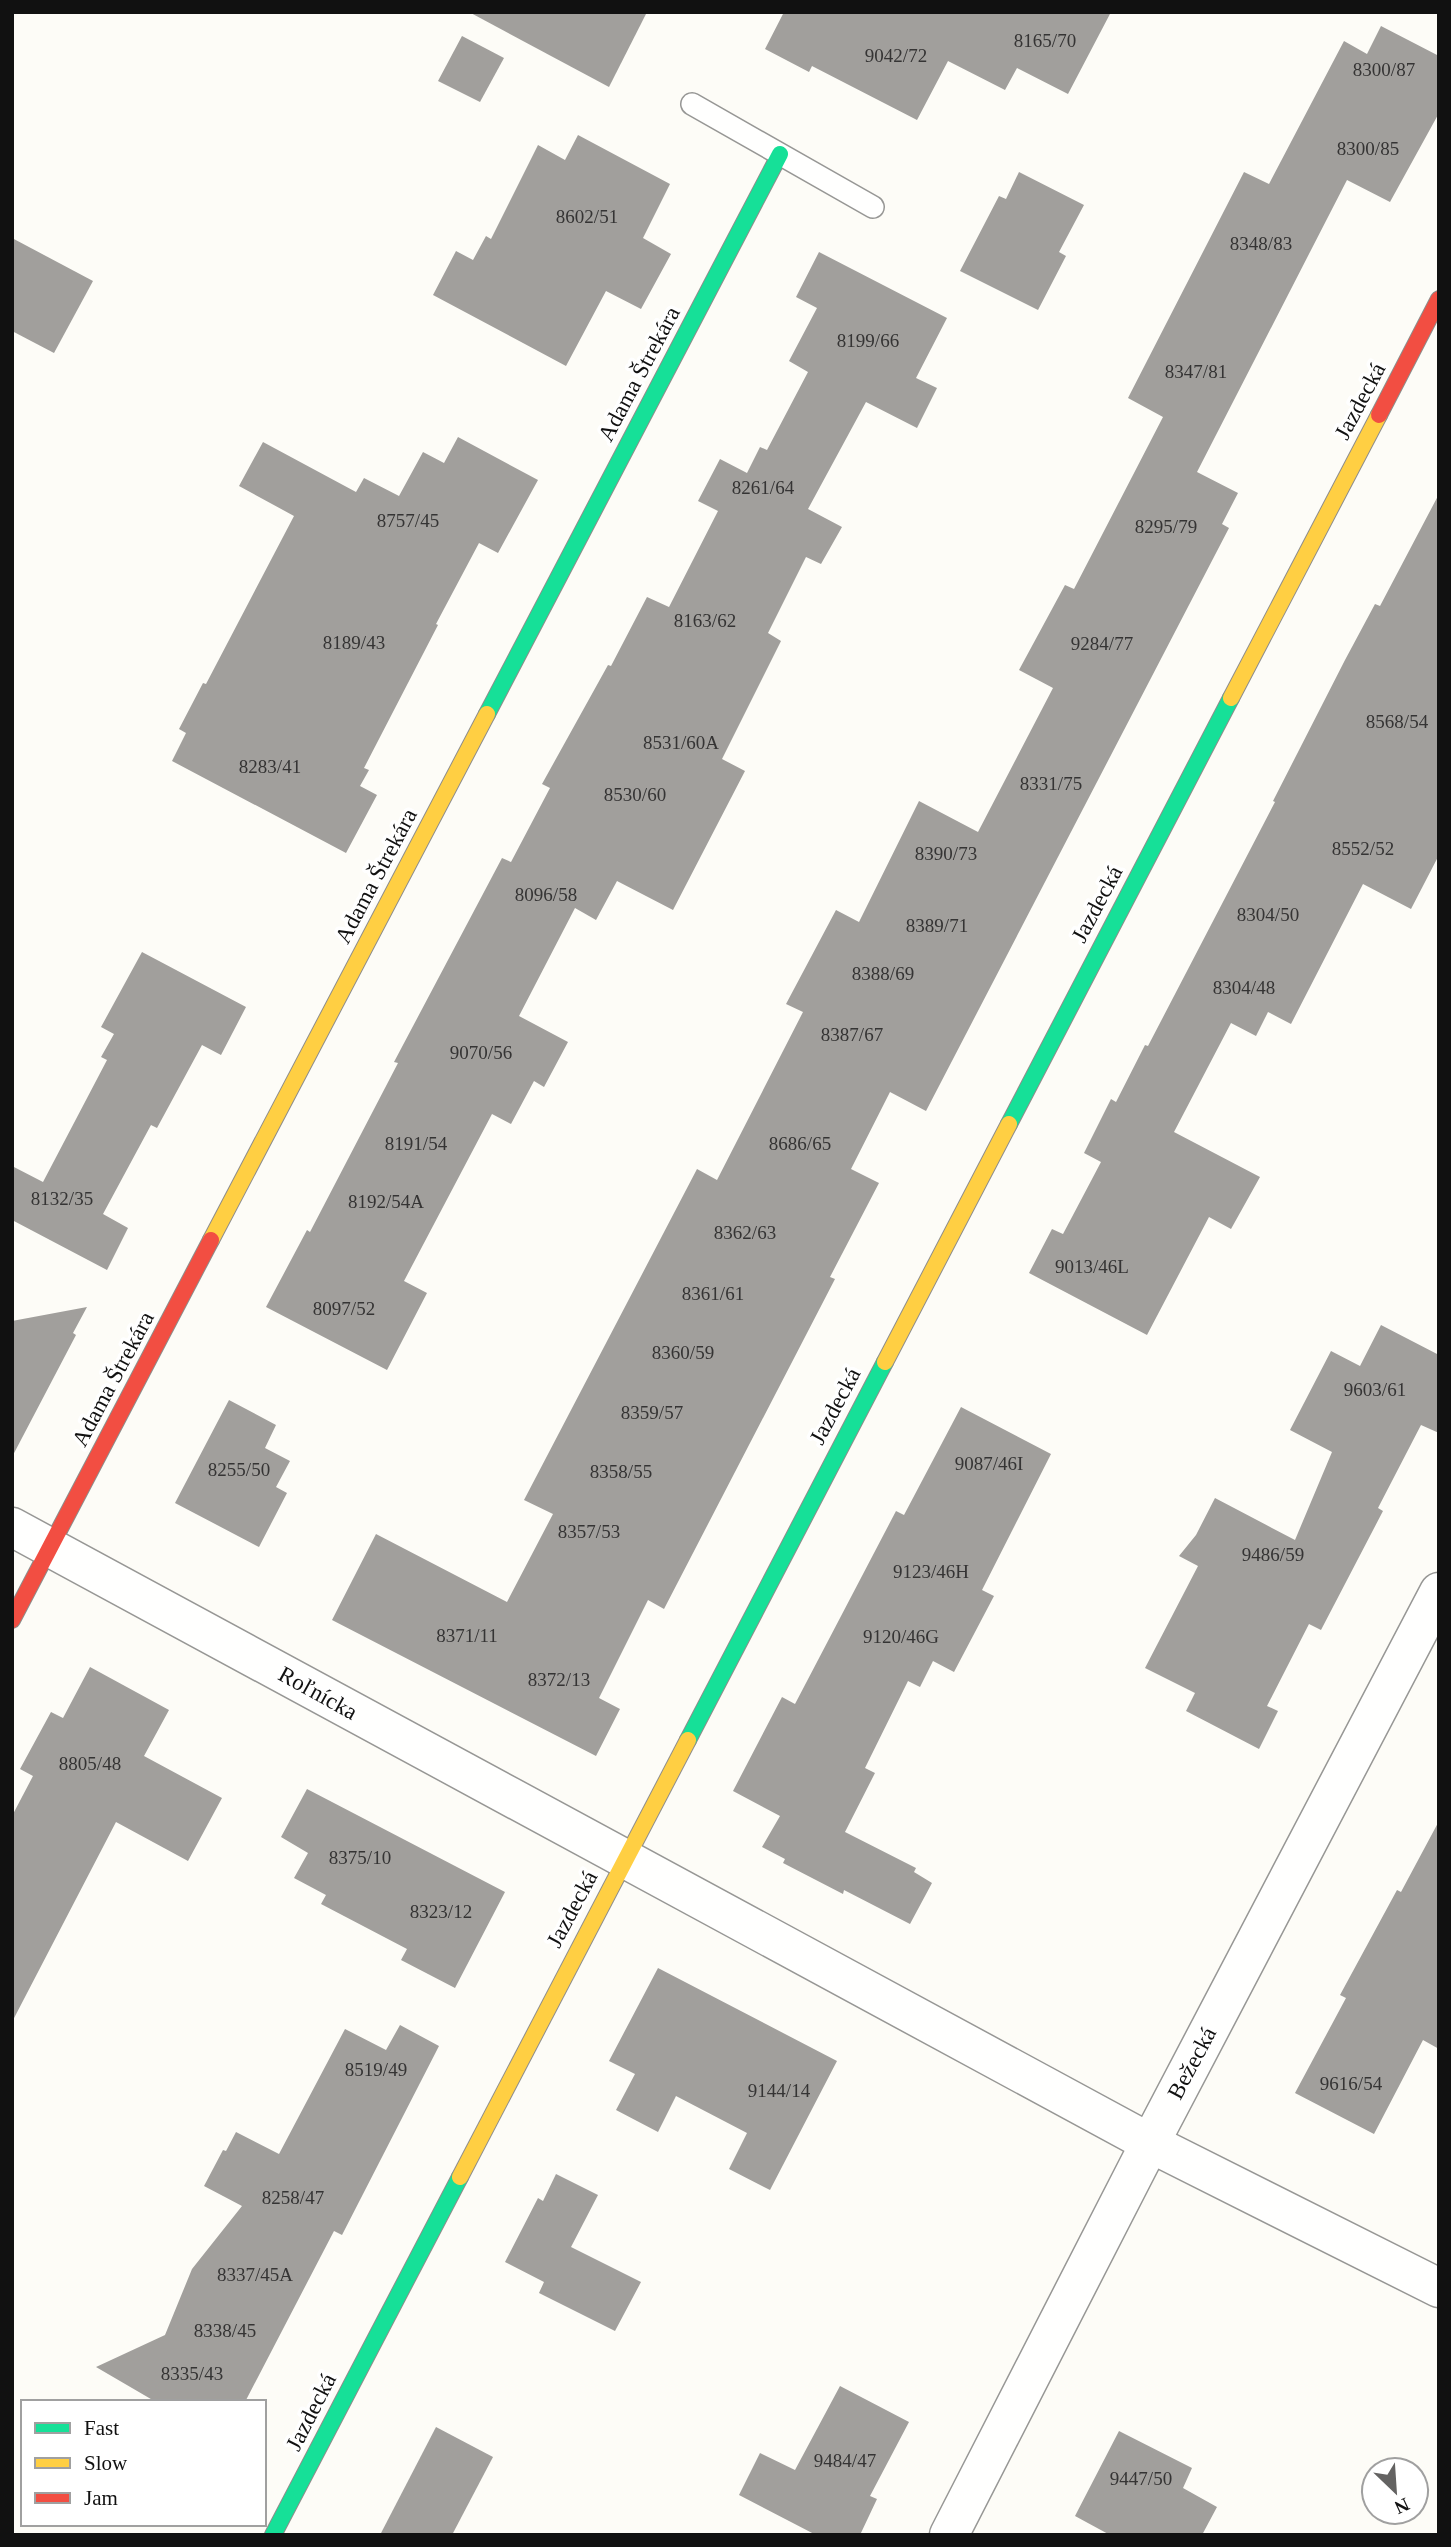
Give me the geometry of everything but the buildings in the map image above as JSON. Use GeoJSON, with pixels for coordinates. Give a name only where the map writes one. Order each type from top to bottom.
{"type":"FeatureCollection","features":[{"type":"Feature","properties":{"kind":"street","name":"Adama Štrekára"},"geometry":{"type":"LineString","coordinates":[[12,1620],[780,154]]}},
{"type":"Feature","properties":{"kind":"street","name":"Jazdecká"},"geometry":{"type":"LineString","coordinates":[[273,2535],[1439,299]]}},
{"type":"Feature","properties":{"kind":"street","name":"Roľnícka"},"geometry":{"type":"LineString","coordinates":[[12,1527],[1150,2143],[1439,2288]]}},
{"type":"Feature","properties":{"kind":"street","name":"Bežecká"},"geometry":{"type":"LineString","coordinates":[[949,2535],[1150,2143],[1439,1592]]}},
{"type":"Feature","properties":{"kind":"lane"},"geometry":{"type":"LineString","coordinates":[[692,104],[873,207]]}},
{"type":"Feature","properties":{"kind":"traffic: fast"},"geometry":{"type":"LineString","coordinates":[[487,714],[780,154]]}},
{"type":"Feature","properties":{"kind":"traffic: fast"},"geometry":{"type":"LineString","coordinates":[[1009,1124],[1231,698]]}},
{"type":"Feature","properties":{"kind":"traffic: fast"},"geometry":{"type":"LineString","coordinates":[[688,1740],[885,1362]]}},
{"type":"Feature","properties":{"kind":"traffic: fast"},"geometry":{"type":"LineString","coordinates":[[273,2535],[460,2177]]}},
{"type":"Feature","properties":{"kind":"traffic: slow"},"geometry":{"type":"LineString","coordinates":[[1231,698],[1379,415]]}},
{"type":"Feature","properties":{"kind":"traffic: slow"},"geometry":{"type":"LineString","coordinates":[[211,1240],[487,714]]}},
{"type":"Feature","properties":{"kind":"traffic: slow"},"geometry":{"type":"LineString","coordinates":[[885,1362],[1009,1124]]}},
{"type":"Feature","properties":{"kind":"traffic: slow"},"geometry":{"type":"LineString","coordinates":[[460,2177],[688,1740]]}},
{"type":"Feature","properties":{"kind":"traffic: jam"},"geometry":{"type":"LineString","coordinates":[[1379,415],[1439,299]]}},
{"type":"Feature","properties":{"kind":"traffic: jam"},"geometry":{"type":"LineString","coordinates":[[12,1620],[211,1240]]}}]}
